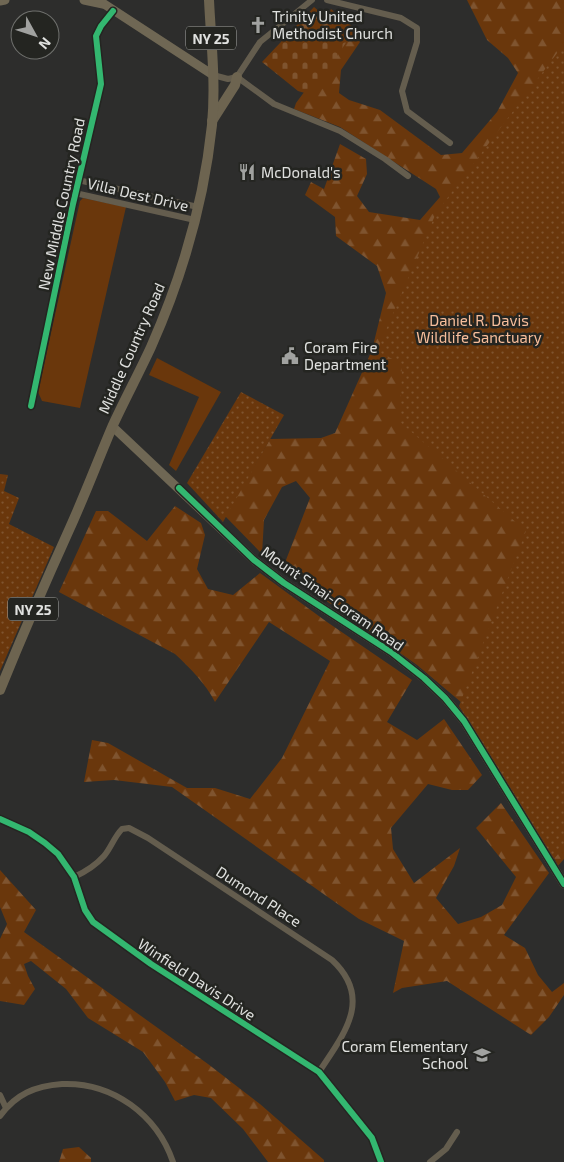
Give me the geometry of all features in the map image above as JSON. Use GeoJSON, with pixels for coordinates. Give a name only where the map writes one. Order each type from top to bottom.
{"type":"FeatureCollection","features":[{"type":"Feature","properties":{"kind":"main road"},"geometry":{"type":"LineString","coordinates":[[0,1],[5,0]]}},
{"type":"Feature","properties":{"kind":"main road"},"geometry":{"type":"LineString","coordinates":[[84,0],[100,2],[213,76]]}},
{"type":"Feature","properties":{"kind":"main road","name":"Middle Country Road"},"geometry":{"type":"LineString","coordinates":[[0,690],[34,606],[70,528],[112,427],[152,345],[180,271],[198,207],[212,122],[213,76],[209,0]]}},
{"type":"Feature","properties":{"kind":"main road"},"geometry":{"type":"LineString","coordinates":[[212,122],[235,86],[237,77]]}},
{"type":"Feature","properties":{"kind":"main road","name":"Mount Sinai-Coram Road"},"geometry":{"type":"LineString","coordinates":[[112,427],[254,560],[284,583],[391,652],[446,698],[464,721],[564,884]]}},
{"type":"Feature","properties":{"kind":"street"},"geometry":{"type":"LineString","coordinates":[[213,76],[228,79],[237,77],[260,42],[312,0]]}},
{"type":"Feature","properties":{"kind":"street"},"geometry":{"type":"LineString","coordinates":[[327,0],[401,18],[417,28],[416,42],[402,91],[407,112],[450,143]]}},
{"type":"Feature","properties":{"kind":"street","name":"New Middle Country Road"},"geometry":{"type":"LineString","coordinates":[[31,406],[75,193],[101,84],[96,36],[113,11]]}},
{"type":"Feature","properties":{"kind":"street"},"geometry":{"type":"LineString","coordinates":[[237,77],[274,104],[340,131],[386,159],[408,176]]}},
{"type":"Feature","properties":{"kind":"street","name":"Villa Dest Drive"},"geometry":{"type":"LineString","coordinates":[[78,180],[198,207]]}},
{"type":"Feature","properties":{"kind":"street","name":"Villa Dest Drive"},"geometry":{"type":"LineString","coordinates":[[75,193],[195,220]]}},
{"type":"Feature","properties":{"kind":"street","name":"Winfield Davis Drive"},"geometry":{"type":"LineString","coordinates":[[0,819],[29,832],[45,842],[58,854],[74,877],[85,910],[93,922],[151,964],[319,1072],[372,1138],[381,1162]]}},
{"type":"Feature","properties":{"kind":"street","name":"Dumond Place"},"geometry":{"type":"LineString","coordinates":[[74,877],[94,866],[104,856],[122,829],[129,828],[156,843],[332,960],[341,968],[347,978],[352,992],[352,1005],[350,1021],[345,1033],[319,1072]]}},
{"type":"Feature","properties":{"kind":"street"},"geometry":{"type":"LineString","coordinates":[[3,1107],[22,1093],[43,1086],[73,1084],[107,1091],[124,1099],[147,1118],[162,1137],[174,1162]]}},
{"type":"Feature","properties":{"kind":"street"},"geometry":{"type":"LineString","coordinates":[[0,1095],[3,1107],[0,1116]]}},
{"type":"Feature","properties":{"kind":"street"},"geometry":{"type":"LineString","coordinates":[[430,1162],[446,1149],[457,1132]]}},
{"type":"Feature","properties":{"kind":"green space"},"geometry":{"type":"Polygon","coordinates":[[[467,0],[564,0],[564,859],[558,866],[546,841],[468,708],[417,665],[318,595],[295,568],[285,568],[286,560],[310,498],[296,481],[282,487],[264,520],[262,554],[225,516],[270,439],[321,438],[335,433],[372,350],[386,293],[377,266],[336,236],[335,217],[305,195],[311,182],[324,189],[340,144],[366,159],[367,174],[357,196],[369,212],[420,220],[440,197],[436,189],[340,127],[294,109],[296,103],[334,52],[323,26],[331,9],[358,31],[360,42],[341,70],[339,93],[349,100],[380,110],[441,155],[462,153],[497,112],[518,73],[508,58],[487,40],[467,0]]]}},
{"type":"Feature","properties":{"kind":"green space"},"geometry":{"type":"Polygon","coordinates":[[[314,7],[351,35],[316,88],[308,94],[298,91],[262,62],[314,7]]]}},
{"type":"Feature","properties":{"kind":"green space","name":"Daniel R. Davis Wildlife Sanctuary"},"geometry":{"type":"Polygon","coordinates":[[[564,44],[564,847],[554,859],[459,706],[526,531],[400,422],[402,364],[377,351],[436,213],[564,44]]]}},
{"type":"Feature","properties":{"kind":"green space"},"geometry":{"type":"Polygon","coordinates":[[[83,198],[126,207],[80,408],[42,401],[38,392],[80,201],[83,198]]]}},
{"type":"Feature","properties":{"kind":"green space"},"geometry":{"type":"Polygon","coordinates":[[[157,358],[221,392],[176,471],[169,465],[199,397],[149,375],[157,358]]]}},
{"type":"Feature","properties":{"kind":"green space"},"geometry":{"type":"Polygon","coordinates":[[[241,392],[284,415],[223,522],[187,483],[241,392]]]}},
{"type":"Feature","properties":{"kind":"green space"},"geometry":{"type":"Polygon","coordinates":[[[0,474],[8,475],[4,491],[19,498],[9,524],[54,547],[0,671],[0,474]]]}},
{"type":"Feature","properties":{"kind":"green space"},"geometry":{"type":"Polygon","coordinates":[[[175,506],[201,523],[205,535],[197,569],[208,589],[233,595],[260,573],[327,622],[412,680],[387,722],[417,740],[444,719],[482,775],[468,790],[452,790],[428,784],[391,828],[393,849],[414,883],[460,848],[454,866],[436,898],[458,924],[481,917],[502,905],[516,877],[476,828],[501,803],[549,873],[504,935],[525,948],[538,975],[552,992],[564,983],[564,995],[549,1017],[531,1035],[447,981],[402,988],[393,993],[404,941],[359,919],[172,787],[114,780],[84,782],[92,740],[108,743],[187,788],[215,788],[250,799],[282,758],[330,661],[269,622],[215,702],[197,676],[175,654],[59,592],[96,511],[108,511],[147,541],[175,506]]]}},
{"type":"Feature","properties":{"kind":"green space"},"geometry":{"type":"Polygon","coordinates":[[[0,870],[36,910],[24,932],[208,1064],[260,1104],[324,1162],[268,1162],[243,1129],[211,1098],[194,1095],[175,1101],[165,1082],[143,1052],[88,1018],[66,989],[31,961],[24,964],[35,989],[24,1005],[0,1001],[0,939],[7,924],[0,907],[0,870]]]}},
{"type":"Feature","properties":{"kind":"green space"},"geometry":{"type":"Polygon","coordinates":[[[79,1147],[91,1158],[91,1162],[59,1162],[63,1149],[79,1147]]]}},
{"type":"Feature","properties":{"kind":"cycle path"},"geometry":{"type":"LineString","coordinates":[[31,406],[73,204],[101,84],[96,36],[113,11]]}},
{"type":"Feature","properties":{"kind":"cycle path"},"geometry":{"type":"LineString","coordinates":[[179,488],[254,560],[284,583],[391,652],[424,678],[445,698],[464,721],[564,884]]}},
{"type":"Feature","properties":{"kind":"cycle path"},"geometry":{"type":"LineString","coordinates":[[0,819],[29,832],[58,854],[74,877],[85,910],[93,922],[151,964],[319,1072],[372,1138],[381,1162]]}},
{"type":"Feature","properties":{"kind":"place","name":"Trinity United Methodist Church"},"geometry":{"type":"Point","coordinates":[258,25]}},
{"type":"Feature","properties":{"kind":"place","name":"McDonald's"},"geometry":{"type":"Point","coordinates":[247,172]}},
{"type":"Feature","properties":{"kind":"place","name":"Coram Fire Department"},"geometry":{"type":"Point","coordinates":[290,356]}},
{"type":"Feature","properties":{"kind":"place","name":"Coram Elementary School"},"geometry":{"type":"Point","coordinates":[482,1055]}}]}
